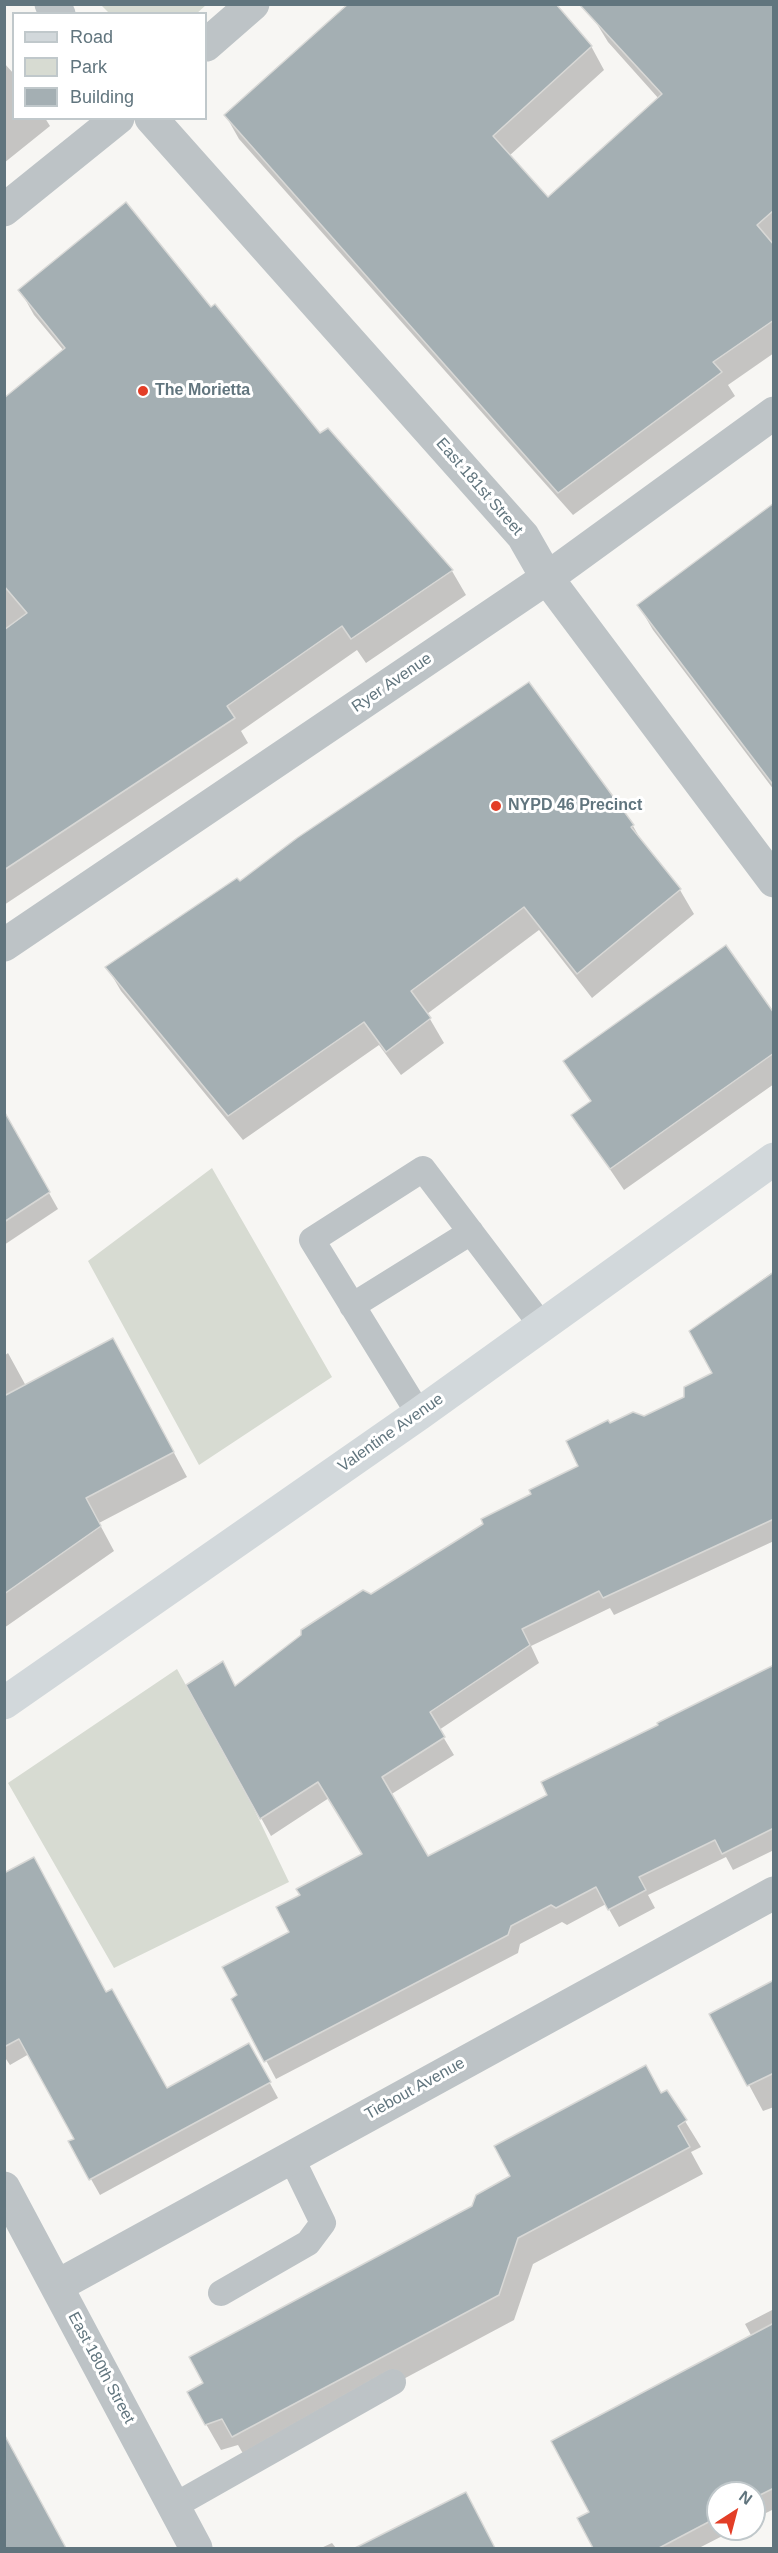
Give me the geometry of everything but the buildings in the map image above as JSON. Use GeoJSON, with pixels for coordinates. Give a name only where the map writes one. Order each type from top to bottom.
{"type":"FeatureCollection","features":[{"type":"Feature","properties":{"kind":"street"},"geometry":{"type":"LineString","coordinates":[[207,44],[253,4]]}},
{"type":"Feature","properties":{"kind":"street"},"geometry":{"type":"LineString","coordinates":[[4,210],[116,120]]}},
{"type":"Feature","properties":{"kind":"street","name":"East 181st Street"},"geometry":{"type":"LineString","coordinates":[[153,120],[523,536],[547,578],[774,881]]}},
{"type":"Feature","properties":{"kind":"street","name":"Ryer Avenue"},"geometry":{"type":"LineString","coordinates":[[4,945],[547,578],[774,413]]}},
{"type":"Feature","properties":{"kind":"street","name":"Valentine Avenue"},"geometry":{"type":"LineString","coordinates":[[4,1703],[419,1414],[774,1159]]}},
{"type":"Feature","properties":{"kind":"street","name":"Tiebout Avenue"},"geometry":{"type":"LineString","coordinates":[[57,2286],[774,1893]]}},
{"type":"Feature","properties":{"kind":"street","name":"East 180th Street"},"geometry":{"type":"LineString","coordinates":[[4,2188],[196,2548]]}},
{"type":"Feature","properties":{"kind":"lane"},"geometry":{"type":"LineString","coordinates":[[419,1414],[312,1240],[423,1169],[542,1326]]}},
{"type":"Feature","properties":{"kind":"lane"},"geometry":{"type":"LineString","coordinates":[[352,1306],[471,1232]]}},
{"type":"Feature","properties":{"kind":"lane"},"geometry":{"type":"LineString","coordinates":[[220,2293],[308,2243],[323,2223],[291,2157]]}},
{"type":"Feature","properties":{"kind":"lane"},"geometry":{"type":"LineString","coordinates":[[174,2506],[393,2382]]}},
{"type":"Feature","properties":{"kind":"green space"},"geometry":{"type":"Polygon","coordinates":[[[101,5],[206,5],[198,12],[108,12],[101,5]]]}},
{"type":"Feature","properties":{"kind":"green space"},"geometry":{"type":"Polygon","coordinates":[[[212,1168],[332,1377],[199,1465],[88,1261],[212,1168]]]}},
{"type":"Feature","properties":{"kind":"green space"},"geometry":{"type":"Polygon","coordinates":[[[177,1669],[253,1807],[289,1882],[114,1968],[8,1783],[177,1669]]]}},
{"type":"Feature","properties":{"kind":"place","name":"The Morietta"},"geometry":{"type":"Point","coordinates":[143,391]}},
{"type":"Feature","properties":{"kind":"place","name":"NYPD 46 Precinct"},"geometry":{"type":"Point","coordinates":[496,806]}}]}
